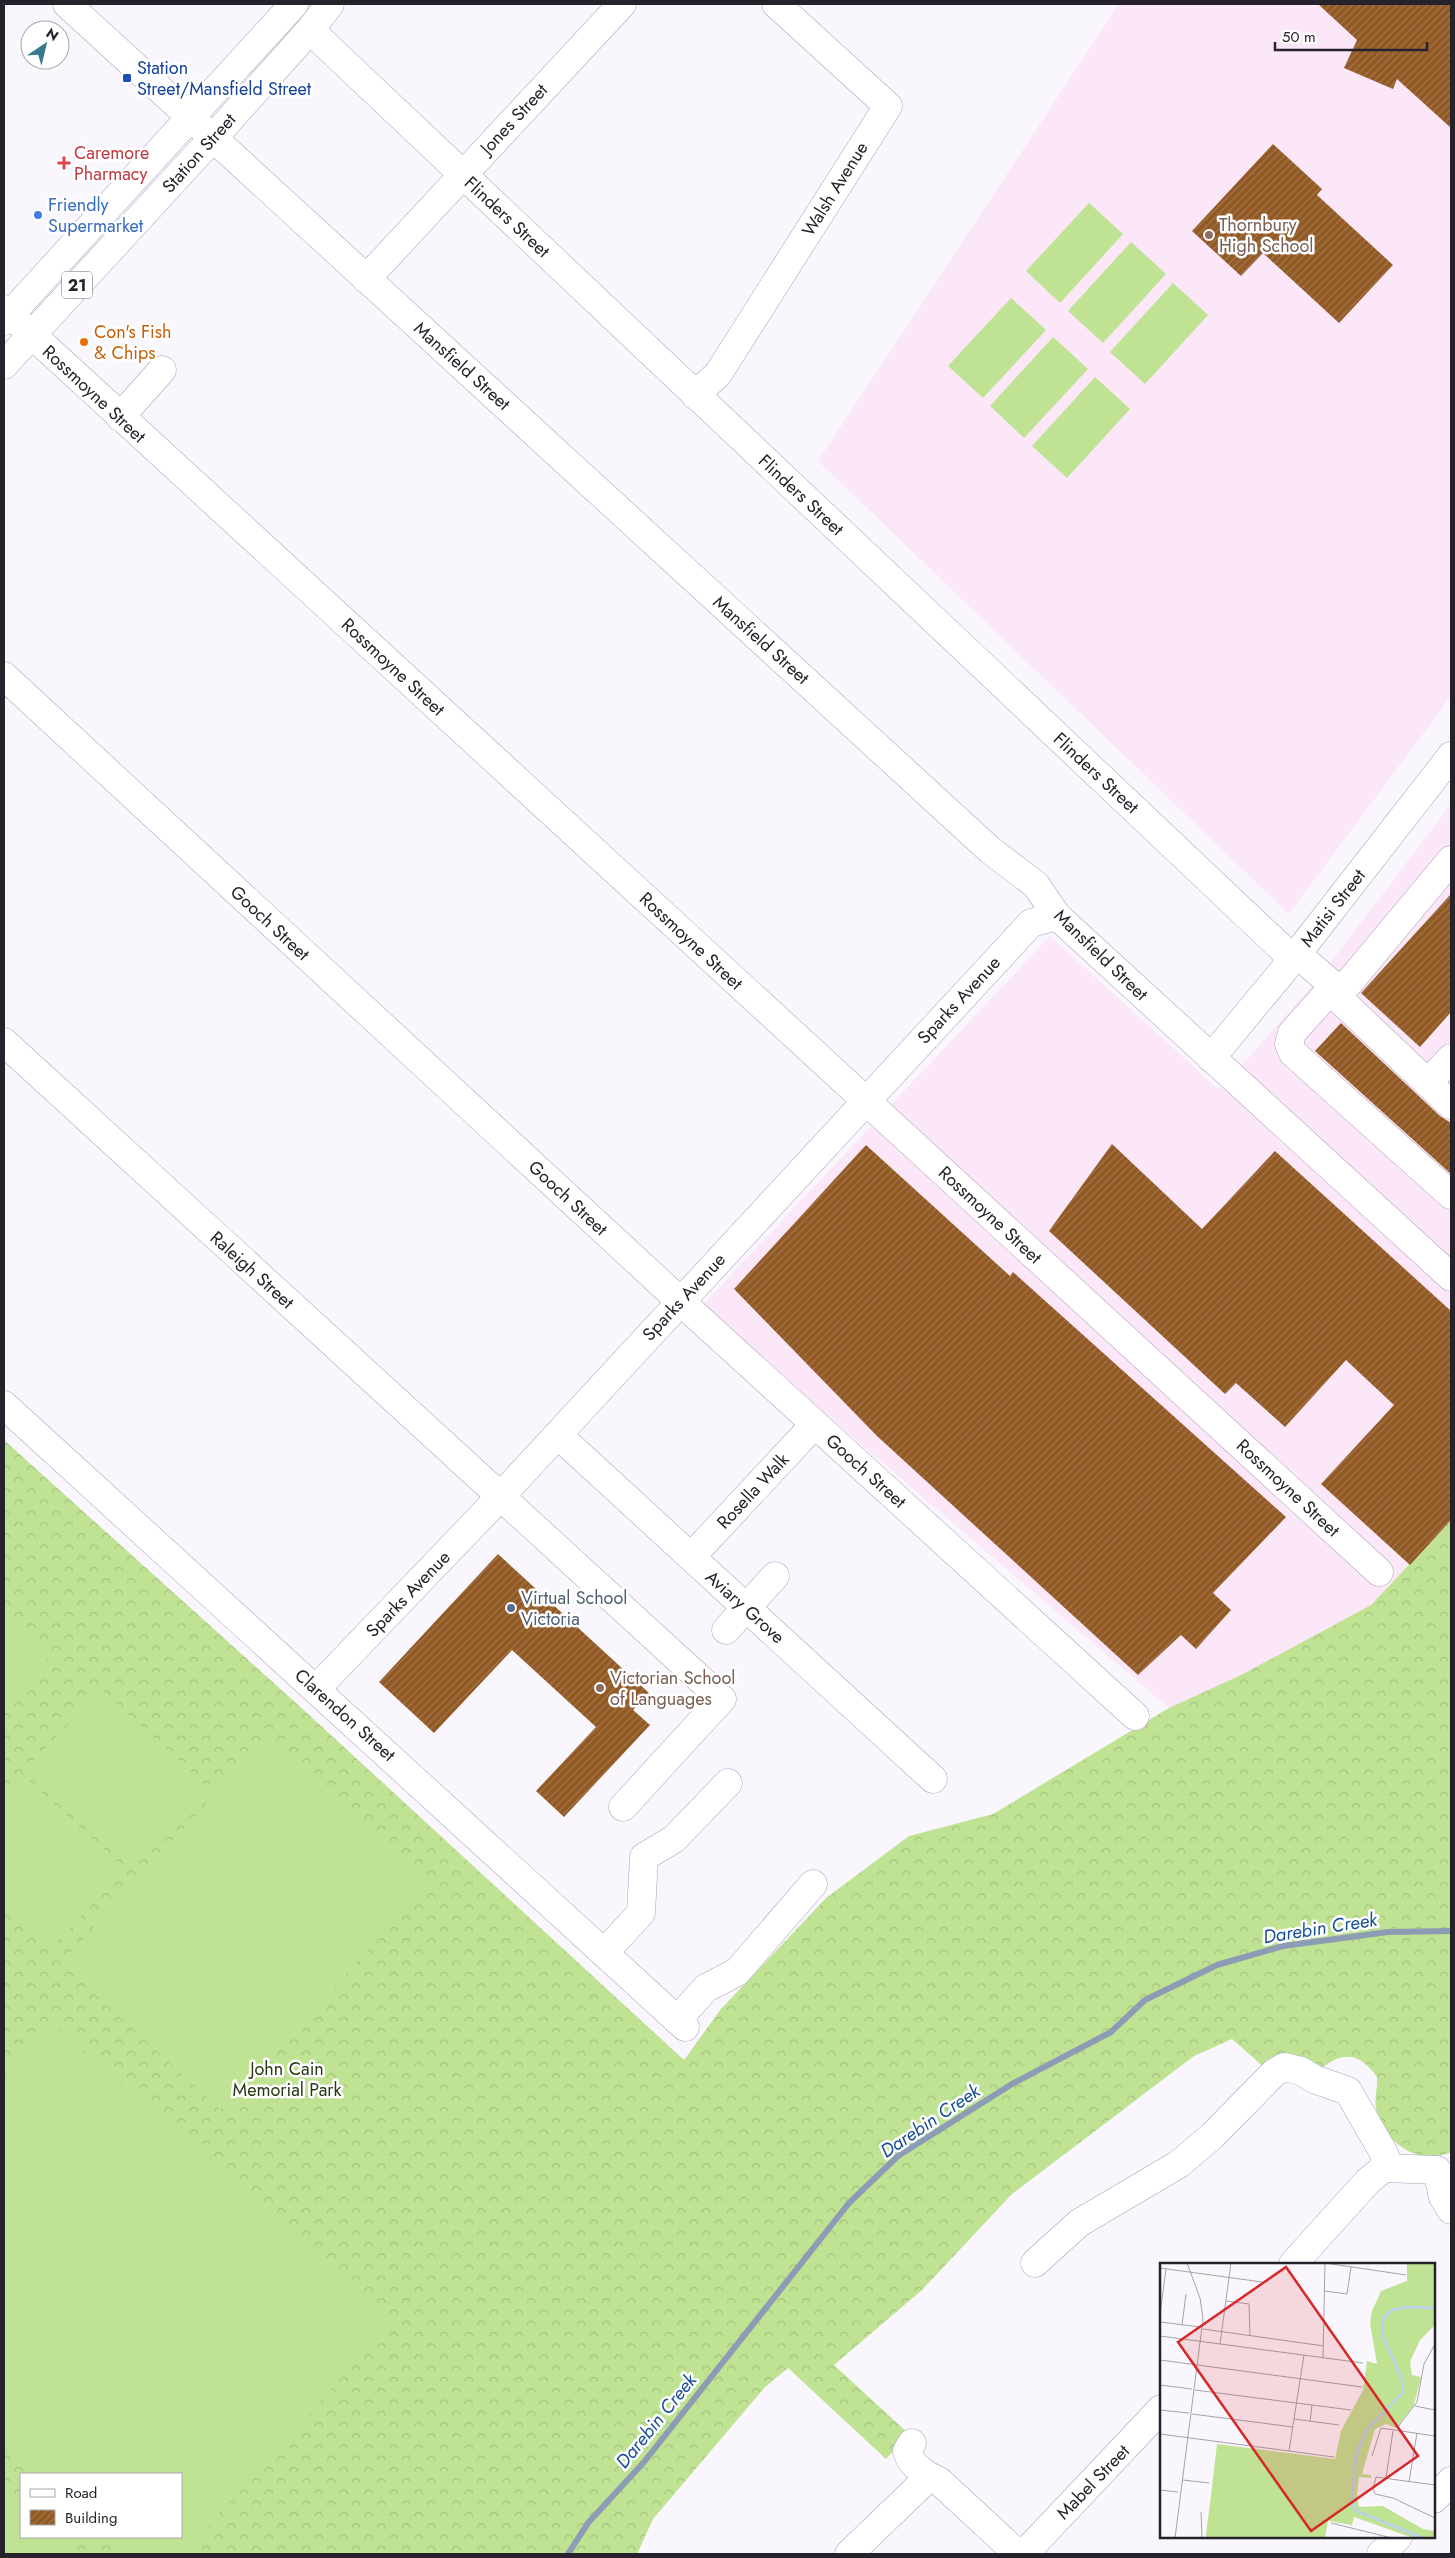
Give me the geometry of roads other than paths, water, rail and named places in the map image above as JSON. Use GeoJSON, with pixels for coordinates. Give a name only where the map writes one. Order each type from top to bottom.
{"type":"FeatureCollection","features":[{"type":"Feature","properties":{"kind":"street","name":"Mansfield Street"},"geometry":{"type":"LineString","coordinates":[[68,4],[990,850],[1036,885],[1057,916],[1451,1277]]}},
{"type":"Feature","properties":{"kind":"street","name":"Station Street"},"geometry":{"type":"LineString","coordinates":[[6,315],[294,4]]}},
{"type":"Feature","properties":{"kind":"street","name":"Station Street"},"geometry":{"type":"LineString","coordinates":[[4,365],[213,138],[310,30],[330,4]]}},
{"type":"Feature","properties":{"kind":"street","name":"Jones Street"},"geometry":{"type":"LineString","coordinates":[[366,279],[622,4]]}},
{"type":"Feature","properties":{"kind":"street","name":"Walsh Avenue"},"geometry":{"type":"LineString","coordinates":[[695,395],[718,374],[888,106],[776,4]]}},
{"type":"Feature","properties":{"kind":"street","name":"Flinders Street"},"geometry":{"type":"LineString","coordinates":[[310,30],[695,395],[1295,956],[1336,992],[1451,1105]]}},
{"type":"Feature","properties":{"kind":"street","name":"Rossmoyne Street"},"geometry":{"type":"LineString","coordinates":[[6,315],[120,417],[1380,1572]]}},
{"type":"Feature","properties":{"kind":"street"},"geometry":{"type":"LineString","coordinates":[[120,417],[162,370]]}},
{"type":"Feature","properties":{"kind":"street","name":"Gooch Street"},"geometry":{"type":"LineString","coordinates":[[4,676],[680,1301],[1135,1716]]}},
{"type":"Feature","properties":{"kind":"street","name":"Matisi Street"},"geometry":{"type":"LineString","coordinates":[[1211,1058],[1295,956],[1451,756]]}},
{"type":"Feature","properties":{"kind":"street"},"geometry":{"type":"LineString","coordinates":[[1451,860],[1336,992],[1292,1034],[1289,1044],[1293,1053],[1451,1195]]}},
{"type":"Feature","properties":{"kind":"street","name":"Sparks Avenue"},"geometry":{"type":"LineString","coordinates":[[316,1689],[558,1435],[865,1101],[1032,923],[1057,916]]}},
{"type":"Feature","properties":{"kind":"street","name":"Raleigh Street"},"geometry":{"type":"LineString","coordinates":[[4,1042],[722,1699],[623,1807]]}},
{"type":"Feature","properties":{"kind":"street"},"geometry":{"type":"LineString","coordinates":[[1428,1083],[1451,1058]]}},
{"type":"Feature","properties":{"kind":"street","name":"Clarendon Street"},"geometry":{"type":"LineString","coordinates":[[4,1405],[681,2023],[706,1988],[737,1972],[813,1884]]}},
{"type":"Feature","properties":{"kind":"street","name":"Rosella Walk"},"geometry":{"type":"LineString","coordinates":[[691,1557],[815,1424]]}},
{"type":"Feature","properties":{"kind":"street","name":"Aviary Grove"},"geometry":{"type":"LineString","coordinates":[[558,1435],[933,1779]]}},
{"type":"Feature","properties":{"kind":"street"},"geometry":{"type":"LineString","coordinates":[[726,1630],[775,1576]]}},
{"type":"Feature","properties":{"kind":"street"},"geometry":{"type":"LineString","coordinates":[[604,1953],[641,1913],[644,1857],[674,1839],[728,1783]]}},
{"type":"Feature","properties":{"kind":"street"},"geometry":{"type":"LineString","coordinates":[[1035,2263],[1079,2222],[1179,2164],[1212,2136],[1274,2073],[1284,2067],[1302,2070],[1314,2080],[1348,2091],[1385,2155],[1384,2168]]}},
{"type":"Feature","properties":{"kind":"street"},"geometry":{"type":"LineString","coordinates":[[1294,2263],[1368,2181],[1384,2168],[1444,2168],[1443,2197],[1451,2210]]}},
{"type":"Feature","properties":{"kind":"street","name":"Mabel Street"},"geometry":{"type":"LineString","coordinates":[[1024,2554],[1160,2410]]}},
{"type":"Feature","properties":{"kind":"street"},"geometry":{"type":"LineString","coordinates":[[912,2443],[907,2451],[908,2458],[929,2477],[939,2481],[1018,2554]]}},
{"type":"Feature","properties":{"kind":"street"},"geometry":{"type":"LineString","coordinates":[[849,2554],[929,2477]]}},
{"type":"Feature","properties":{"kind":"street"},"geometry":{"type":"LineString","coordinates":[[1435,2498],[1451,2481]]}},
{"type":"Feature","properties":{"kind":"street"},"geometry":{"type":"LineString","coordinates":[[1381,2554],[1397,2538]]}},
{"type":"Feature","properties":{"kind":"waterway","name":"Darebin Creek"},"geometry":{"type":"LineString","coordinates":[[568,2554],[588,2523],[644,2462],[849,2203],[898,2156],[1012,2084],[1111,2032],[1145,2000],[1217,1965],[1283,1946],[1388,1932],[1451,1931]]}},
{"type":"Feature","properties":{"kind":"place","name":"Station Street/Mansfield Street"},"geometry":{"type":"Point","coordinates":[127,78]}},
{"type":"Feature","properties":{"kind":"place","name":"Caremore Pharmacy"},"geometry":{"type":"Point","coordinates":[64,163]}},
{"type":"Feature","properties":{"kind":"place","name":"Friendly Supermarket"},"geometry":{"type":"Point","coordinates":[38,215]}},
{"type":"Feature","properties":{"kind":"place","name":"Thornbury High School"},"geometry":{"type":"Point","coordinates":[1209,235]}},
{"type":"Feature","properties":{"kind":"place","name":"Con's Fish & Chips"},"geometry":{"type":"Point","coordinates":[84,342]}},
{"type":"Feature","properties":{"kind":"place","name":"Virtual School Victoria"},"geometry":{"type":"Point","coordinates":[511,1608]}},
{"type":"Feature","properties":{"kind":"place","name":"Victorian School of Languages"},"geometry":{"type":"Point","coordinates":[600,1688]}},
{"type":"Feature","properties":{"kind":"park label","name":"John Cain Memorial Park"},"geometry":{"type":"Point","coordinates":[287,2079]}}]}
